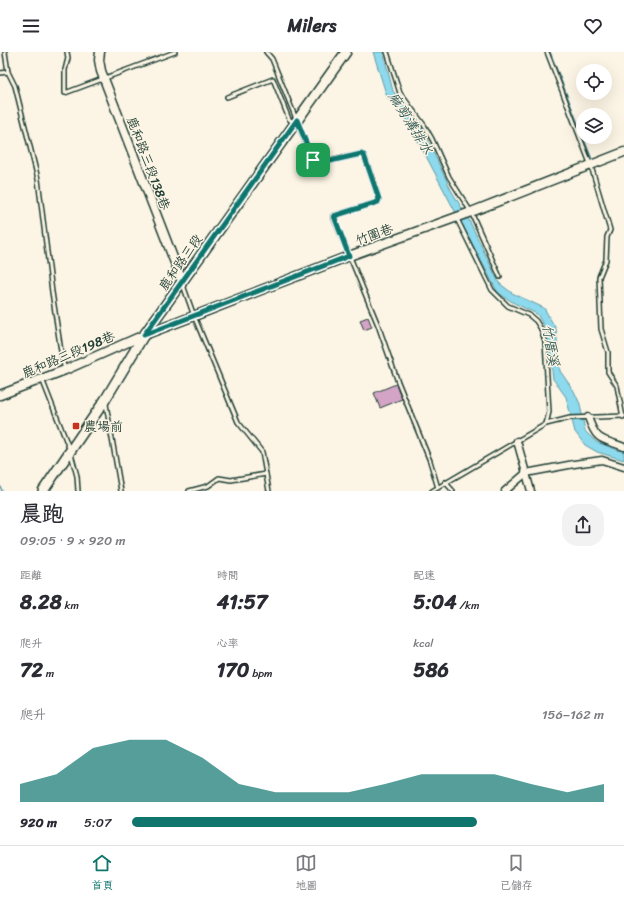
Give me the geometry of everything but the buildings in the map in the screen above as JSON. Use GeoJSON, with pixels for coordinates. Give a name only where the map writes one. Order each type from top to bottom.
{"type":"FeatureCollection","features":[{"type":"Feature","properties":{"kind":"main road","name":"鹿和路三段"},"geometry":{"type":"LineString","coordinates":[[42,491],[105,400],[144,335],[346,52]]}},
{"type":"Feature","properties":{"kind":"street","name":"鹿和路三段138巷"},"geometry":{"type":"LineString","coordinates":[[100,52],[100,66],[104,79],[182,281]]}},
{"type":"Feature","properties":{"kind":"street","name":"竹圍巷"},"geometry":{"type":"LineString","coordinates":[[144,335],[349,256],[591,166],[624,152]]}},
{"type":"Feature","properties":{"kind":"street","name":"鹿和路三段198巷"},"geometry":{"type":"LineString","coordinates":[[0,393],[65,370],[144,335]]}},
{"type":"Feature","properties":{"kind":"street"},"geometry":{"type":"LineString","coordinates":[[588,417],[592,430],[599,438],[624,447]]}},
{"type":"Feature","properties":{"kind":"street"},"geometry":{"type":"LineString","coordinates":[[517,441],[531,491]]}},
{"type":"Feature","properties":{"kind":"street"},"geometry":{"type":"LineString","coordinates":[[505,491],[526,473],[602,460],[624,467]]}},
{"type":"Feature","properties":{"kind":"lane"},"geometry":{"type":"LineString","coordinates":[[5,52],[8,72],[15,86],[38,179],[52,292],[65,370]]}},
{"type":"Feature","properties":{"kind":"lane"},"geometry":{"type":"LineString","coordinates":[[67,52],[68,58],[65,70],[65,93],[174,52]]}},
{"type":"Feature","properties":{"kind":"lane"},"geometry":{"type":"LineString","coordinates":[[266,52],[272,59],[313,160],[317,164],[361,154],[364,155],[379,199],[378,202],[334,216],[378,325],[398,382],[430,462],[438,488]]}},
{"type":"Feature","properties":{"kind":"lane"},"geometry":{"type":"LineString","coordinates":[[387,52],[400,93],[426,130],[449,177],[470,212],[500,277]]}},
{"type":"Feature","properties":{"kind":"lane"},"geometry":{"type":"LineString","coordinates":[[432,491],[546,424],[570,418],[624,416],[617,386],[608,372],[608,352],[601,329],[599,277],[606,260],[607,237],[610,230],[591,166],[547,52]]}},
{"type":"Feature","properties":{"kind":"lane"},"geometry":{"type":"LineString","coordinates":[[0,73],[8,72]]}},
{"type":"Feature","properties":{"kind":"lane"},"geometry":{"type":"LineString","coordinates":[[227,98],[273,79],[289,120],[296,121]]}},
{"type":"Feature","properties":{"kind":"lane"},"geometry":{"type":"LineString","coordinates":[[456,217],[492,290],[508,306],[529,315],[536,321],[541,329],[545,341],[548,412],[546,424]]}},
{"type":"Feature","properties":{"kind":"lane"},"geometry":{"type":"LineString","coordinates":[[182,281],[194,316],[238,422],[262,452],[268,491]]}},
{"type":"Feature","properties":{"kind":"lane"},"geometry":{"type":"LineString","coordinates":[[42,379],[70,451],[77,476],[78,491]]}},
{"type":"Feature","properties":{"kind":"lane"},"geometry":{"type":"LineString","coordinates":[[105,400],[121,491]]}},
{"type":"Feature","properties":{"kind":"lane"},"geometry":{"type":"LineString","coordinates":[[188,491],[208,486],[219,478],[231,480],[266,474]]}},
{"type":"Feature","properties":{"kind":"lane"},"geometry":{"type":"LineString","coordinates":[[446,482],[453,491]]}},
{"type":"Feature","properties":{"kind":"water"},"geometry":{"type":"Polygon","coordinates":[[[373,52],[383,52],[393,91],[422,128],[451,190],[469,220],[499,283],[512,293],[544,308],[556,329],[560,371],[574,391],[580,404],[585,431],[596,442],[624,452],[624,460],[597,452],[585,445],[575,432],[566,397],[553,379],[547,331],[537,314],[514,303],[498,293],[407,120],[387,97],[373,52]]]}},
{"type":"Feature","properties":{"kind":"waterway"},"geometry":{"type":"LineString","coordinates":[[550,52],[593,162]]}},
{"type":"Feature","properties":{"kind":"waterway"},"geometry":{"type":"LineString","coordinates":[[0,486],[2,491]]}},
{"type":"Feature","properties":{"kind":"place","name":"農場前"},"geometry":{"type":"Point","coordinates":[76,426]}},
{"type":"Feature","properties":{"kind":"route"},"geometry":{"type":"LineString","coordinates":[[297,120],[313,160],[317,164],[361,154],[364,155],[379,199],[378,202],[334,216],[349,256],[144,335],[297,120]]}},
{"type":"Feature","properties":{"kind":"water label","name":"麻剪溝排水"},"geometry":{"type":"Point","coordinates":[411,123]}},
{"type":"Feature","properties":{"kind":"water label","name":"竹厝溪"},"geometry":{"type":"Point","coordinates":[551,345]}}]}
